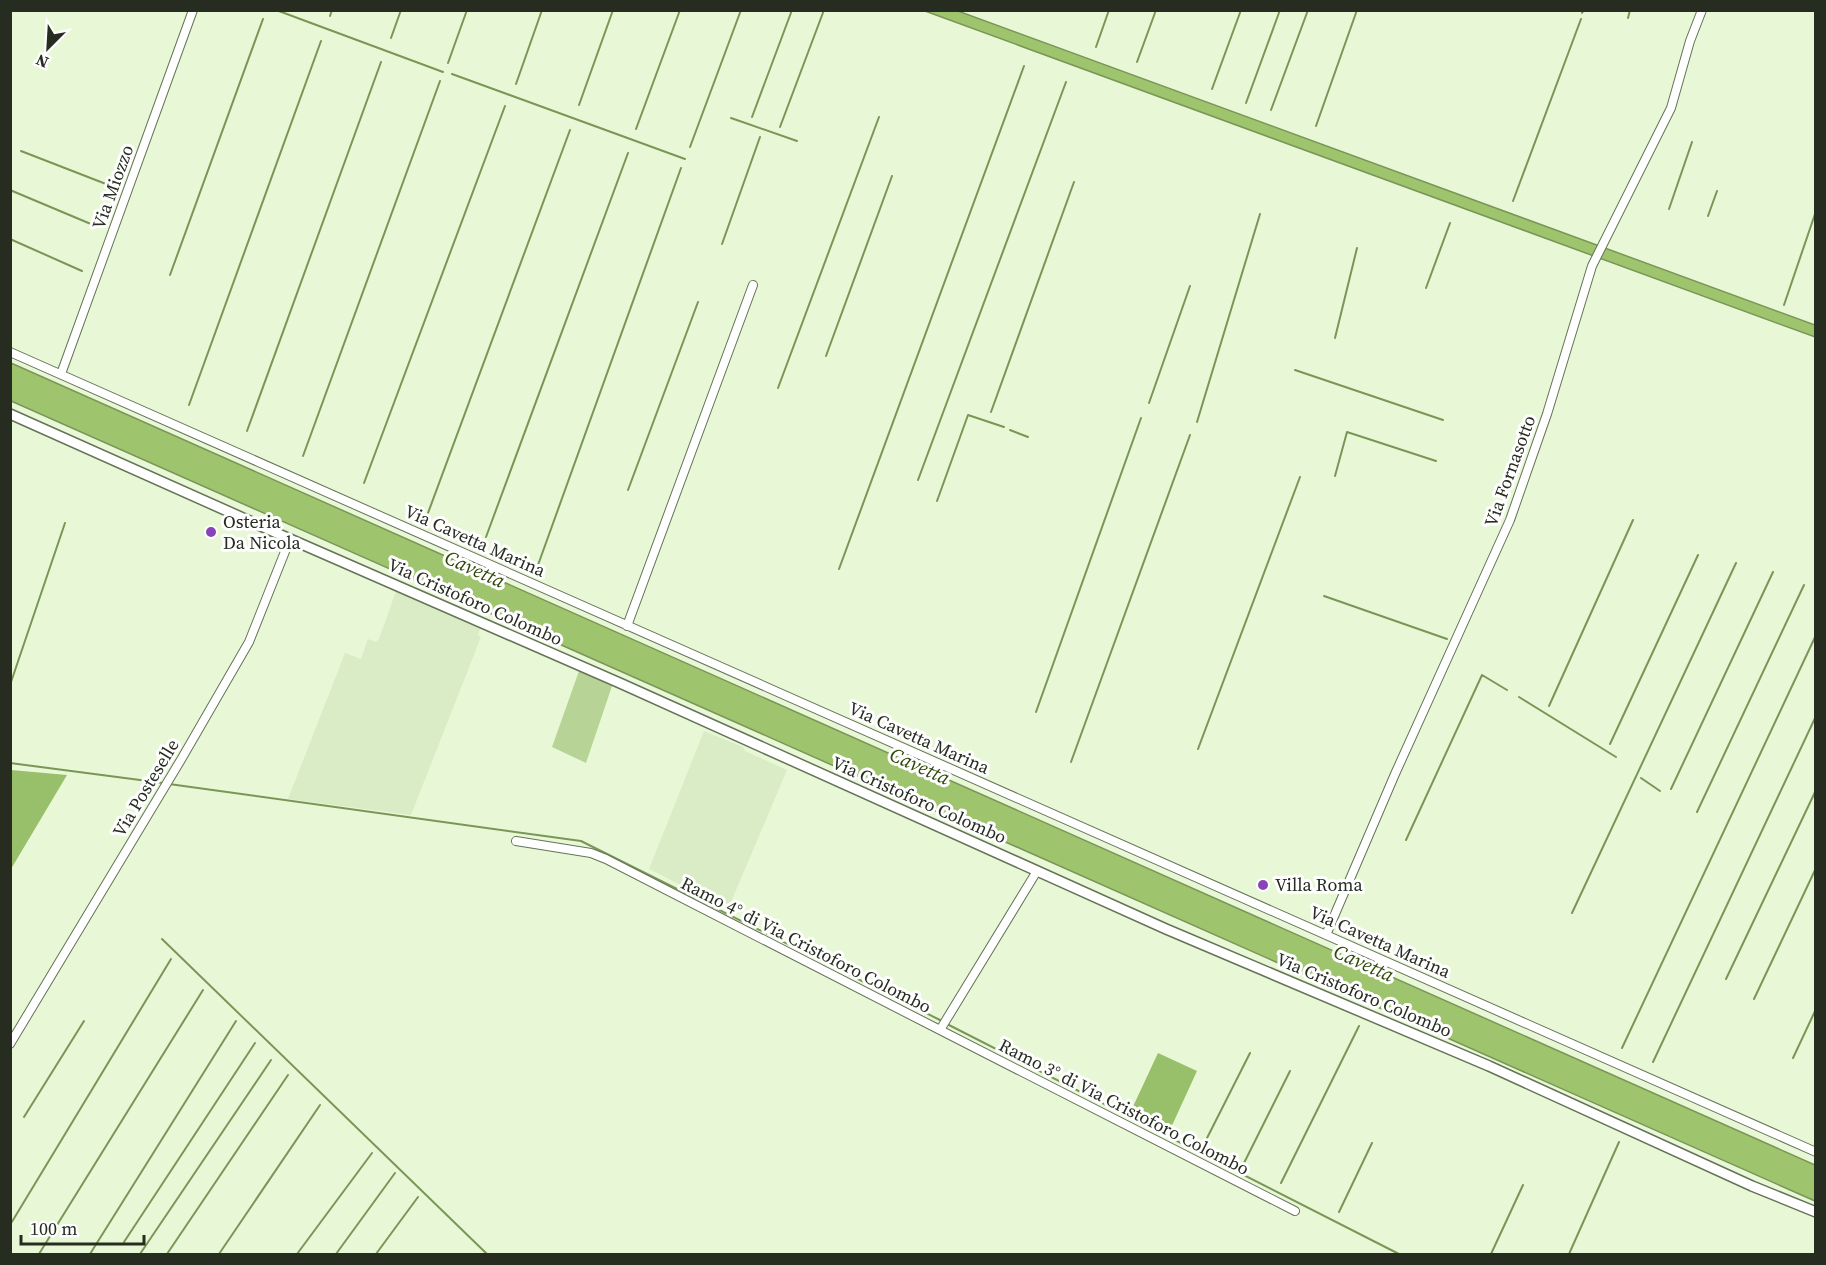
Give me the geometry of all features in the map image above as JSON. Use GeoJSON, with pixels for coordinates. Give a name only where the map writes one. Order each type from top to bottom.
{"type":"FeatureCollection","features":[{"type":"Feature","properties":{"kind":"street","name":"Via Miozzo"},"geometry":{"type":"LineString","coordinates":[[61,374],[193,10]]}},
{"type":"Feature","properties":{"kind":"street","name":"Via Fornasotto"},"geometry":{"type":"LineString","coordinates":[[1326,935],[1395,774],[1510,520],[1547,414],[1592,264],[1671,108],[1690,41],[1702,10]]}},
{"type":"Feature","properties":{"kind":"street"},"geometry":{"type":"LineString","coordinates":[[627,626],[753,285]]}},
{"type":"Feature","properties":{"kind":"street","name":"Via Cavetta Marina"},"geometry":{"type":"LineString","coordinates":[[10,352],[1815,1152]]}},
{"type":"Feature","properties":{"kind":"street","name":"Via Cristoforo Colombo"},"geometry":{"type":"LineString","coordinates":[[10,414],[622,684],[1166,929],[1528,1083],[1752,1186],[1815,1212]]}},
{"type":"Feature","properties":{"kind":"street","name":"Via Posteselle"},"geometry":{"type":"LineString","coordinates":[[10,1044],[249,642],[290,539]]}},
{"type":"Feature","properties":{"kind":"street","name":"Ramo 4° di Via Cristoforo Colombo"},"geometry":{"type":"LineString","coordinates":[[516,841],[591,853],[606,859],[943,1025],[1037,871]]}},
{"type":"Feature","properties":{"kind":"street","name":"Ramo 3° di Via Cristoforo Colombo"},"geometry":{"type":"LineString","coordinates":[[943,1025],[1295,1211]]}},
{"type":"Feature","properties":{"kind":"shaded area"},"geometry":{"type":"Polygon","coordinates":[[[925,11],[958,11],[1815,325],[1815,337],[925,11]]]}},
{"type":"Feature","properties":{"kind":"shaded area","name":"Cavetta"},"geometry":{"type":"Polygon","coordinates":[[[11,363],[1815,1165],[1815,1201],[11,401],[11,363]]]}},
{"type":"Feature","properties":{"kind":"shaded area"},"geometry":{"type":"Polygon","coordinates":[[[396,591],[480,629],[478,635],[481,637],[411,815],[288,799],[345,653],[361,659],[368,639],[376,642],[379,639],[396,591]]]}},
{"type":"Feature","properties":{"kind":"shaded area"},"geometry":{"type":"Polygon","coordinates":[[[579,671],[612,686],[586,763],[552,747],[579,671]]]}},
{"type":"Feature","properties":{"kind":"shaded area"},"geometry":{"type":"Polygon","coordinates":[[[704,731],[743,747],[745,751],[787,770],[728,909],[649,869],[704,731]]]}},
{"type":"Feature","properties":{"kind":"shaded area"},"geometry":{"type":"Polygon","coordinates":[[[10,770],[67,775],[11,869],[10,770]]]}},
{"type":"Feature","properties":{"kind":"shaded area"},"geometry":{"type":"Polygon","coordinates":[[[1158,1053],[1197,1071],[1169,1132],[1130,1113],[1158,1053]]]}},
{"type":"Feature","properties":{"kind":"waterway"},"geometry":{"type":"LineString","coordinates":[[276,10],[443,72]]}},
{"type":"Feature","properties":{"kind":"waterway"},"geometry":{"type":"LineString","coordinates":[[330,16],[332,10]]}},
{"type":"Feature","properties":{"kind":"waterway"},"geometry":{"type":"LineString","coordinates":[[391,38],[401,10]]}},
{"type":"Feature","properties":{"kind":"waterway"},"geometry":{"type":"LineString","coordinates":[[448,63],[467,10]]}},
{"type":"Feature","properties":{"kind":"waterway"},"geometry":{"type":"LineString","coordinates":[[516,84],[542,10]]}},
{"type":"Feature","properties":{"kind":"waterway"},"geometry":{"type":"LineString","coordinates":[[579,105],[613,10]]}},
{"type":"Feature","properties":{"kind":"waterway"},"geometry":{"type":"LineString","coordinates":[[636,129],[680,10]]}},
{"type":"Feature","properties":{"kind":"waterway"},"geometry":{"type":"LineString","coordinates":[[690,147],[741,10]]}},
{"type":"Feature","properties":{"kind":"waterway"},"geometry":{"type":"LineString","coordinates":[[752,117],[792,10]]}},
{"type":"Feature","properties":{"kind":"waterway"},"geometry":{"type":"LineString","coordinates":[[780,127],[824,10]]}},
{"type":"Feature","properties":{"kind":"waterway"},"geometry":{"type":"LineString","coordinates":[[1096,47],[1109,10]]}},
{"type":"Feature","properties":{"kind":"waterway"},"geometry":{"type":"LineString","coordinates":[[1137,62],[1156,10]]}},
{"type":"Feature","properties":{"kind":"waterway"},"geometry":{"type":"LineString","coordinates":[[1212,89],[1241,10]]}},
{"type":"Feature","properties":{"kind":"waterway"},"geometry":{"type":"LineString","coordinates":[[1246,103],[1280,10]]}},
{"type":"Feature","properties":{"kind":"waterway"},"geometry":{"type":"LineString","coordinates":[[1271,110],[1308,10]]}},
{"type":"Feature","properties":{"kind":"waterway"},"geometry":{"type":"LineString","coordinates":[[1316,126],[1357,10]]}},
{"type":"Feature","properties":{"kind":"waterway"},"geometry":{"type":"LineString","coordinates":[[1628,18],[1630,10]]}},
{"type":"Feature","properties":{"kind":"waterway"},"geometry":{"type":"LineString","coordinates":[[170,275],[263,19]]}},
{"type":"Feature","properties":{"kind":"waterway"},"geometry":{"type":"LineString","coordinates":[[1513,201],[1581,19]]}},
{"type":"Feature","properties":{"kind":"waterway"},"geometry":{"type":"LineString","coordinates":[[189,405],[321,41]]}},
{"type":"Feature","properties":{"kind":"waterway"},"geometry":{"type":"LineString","coordinates":[[247,431],[381,62]]}},
{"type":"Feature","properties":{"kind":"waterway"},"geometry":{"type":"LineString","coordinates":[[839,569],[1024,66]]}},
{"type":"Feature","properties":{"kind":"waterway"},"geometry":{"type":"LineString","coordinates":[[452,74],[685,159]]}},
{"type":"Feature","properties":{"kind":"waterway"},"geometry":{"type":"LineString","coordinates":[[303,456],[440,81]]}},
{"type":"Feature","properties":{"kind":"waterway"},"geometry":{"type":"LineString","coordinates":[[918,480],[1066,82]]}},
{"type":"Feature","properties":{"kind":"waterway"},"geometry":{"type":"LineString","coordinates":[[364,483],[505,106]]}},
{"type":"Feature","properties":{"kind":"waterway"},"geometry":{"type":"LineString","coordinates":[[778,388],[879,117]]}},
{"type":"Feature","properties":{"kind":"waterway"},"geometry":{"type":"LineString","coordinates":[[731,118],[797,141]]}},
{"type":"Feature","properties":{"kind":"waterway"},"geometry":{"type":"LineString","coordinates":[[428,513],[570,130]]}},
{"type":"Feature","properties":{"kind":"waterway"},"geometry":{"type":"LineString","coordinates":[[722,244],[760,137]]}},
{"type":"Feature","properties":{"kind":"waterway"},"geometry":{"type":"LineString","coordinates":[[1669,209],[1692,142]]}},
{"type":"Feature","properties":{"kind":"waterway"},"geometry":{"type":"LineString","coordinates":[[21,151],[106,184]]}},
{"type":"Feature","properties":{"kind":"waterway"},"geometry":{"type":"LineString","coordinates":[[486,537],[628,153]]}},
{"type":"Feature","properties":{"kind":"waterway"},"geometry":{"type":"LineString","coordinates":[[538,565],[681,168]]}},
{"type":"Feature","properties":{"kind":"waterway"},"geometry":{"type":"LineString","coordinates":[[826,356],[892,176]]}},
{"type":"Feature","properties":{"kind":"waterway"},"geometry":{"type":"LineString","coordinates":[[991,412],[1074,182]]}},
{"type":"Feature","properties":{"kind":"waterway"},"geometry":{"type":"LineString","coordinates":[[10,190],[98,227]]}},
{"type":"Feature","properties":{"kind":"waterway"},"geometry":{"type":"LineString","coordinates":[[1708,216],[1717,191]]}},
{"type":"Feature","properties":{"kind":"waterway"},"geometry":{"type":"LineString","coordinates":[[1784,305],[1816,211]]}},
{"type":"Feature","properties":{"kind":"waterway"},"geometry":{"type":"LineString","coordinates":[[1197,422],[1260,214]]}},
{"type":"Feature","properties":{"kind":"waterway"},"geometry":{"type":"LineString","coordinates":[[1426,288],[1450,223]]}},
{"type":"Feature","properties":{"kind":"waterway"},"geometry":{"type":"LineString","coordinates":[[10,239],[82,271]]}},
{"type":"Feature","properties":{"kind":"waterway"},"geometry":{"type":"LineString","coordinates":[[1335,338],[1357,248]]}},
{"type":"Feature","properties":{"kind":"waterway"},"geometry":{"type":"LineString","coordinates":[[1149,403],[1190,286]]}},
{"type":"Feature","properties":{"kind":"waterway"},"geometry":{"type":"LineString","coordinates":[[628,490],[698,302]]}},
{"type":"Feature","properties":{"kind":"waterway"},"geometry":{"type":"LineString","coordinates":[[1295,370],[1443,420]]}},
{"type":"Feature","properties":{"kind":"waterway"},"geometry":{"type":"LineString","coordinates":[[937,501],[968,415],[1004,427]]}},
{"type":"Feature","properties":{"kind":"waterway"},"geometry":{"type":"LineString","coordinates":[[1036,712],[1141,418]]}},
{"type":"Feature","properties":{"kind":"waterway"},"geometry":{"type":"LineString","coordinates":[[1010,430],[1028,437]]}},
{"type":"Feature","properties":{"kind":"waterway"},"geometry":{"type":"LineString","coordinates":[[1335,476],[1347,432],[1436,461]]}},
{"type":"Feature","properties":{"kind":"waterway"},"geometry":{"type":"LineString","coordinates":[[1071,762],[1190,435]]}},
{"type":"Feature","properties":{"kind":"waterway"},"geometry":{"type":"LineString","coordinates":[[1198,749],[1300,477]]}},
{"type":"Feature","properties":{"kind":"waterway"},"geometry":{"type":"LineString","coordinates":[[1549,706],[1633,520]]}},
{"type":"Feature","properties":{"kind":"waterway"},"geometry":{"type":"LineString","coordinates":[[10,685],[65,523]]}},
{"type":"Feature","properties":{"kind":"waterway"},"geometry":{"type":"LineString","coordinates":[[1610,744],[1698,555]]}},
{"type":"Feature","properties":{"kind":"waterway"},"geometry":{"type":"LineString","coordinates":[[1572,913],[1736,563]]}},
{"type":"Feature","properties":{"kind":"waterway"},"geometry":{"type":"LineString","coordinates":[[1671,789],[1773,572]]}},
{"type":"Feature","properties":{"kind":"waterway"},"geometry":{"type":"LineString","coordinates":[[1697,812],[1804,585]]}},
{"type":"Feature","properties":{"kind":"waterway"},"geometry":{"type":"LineString","coordinates":[[1324,596],[1447,639]]}},
{"type":"Feature","properties":{"kind":"waterway"},"geometry":{"type":"LineString","coordinates":[[1622,1048],[1816,635]]}},
{"type":"Feature","properties":{"kind":"waterway"},"geometry":{"type":"LineString","coordinates":[[1406,840],[1482,675],[1507,690]]}},
{"type":"Feature","properties":{"kind":"waterway"},"geometry":{"type":"LineString","coordinates":[[1519,697],[1616,757]]}},
{"type":"Feature","properties":{"kind":"waterway"},"geometry":{"type":"LineString","coordinates":[[1653,1062],[1816,716]]}},
{"type":"Feature","properties":{"kind":"waterway"},"geometry":{"type":"LineString","coordinates":[[10,763],[163,783]]}},
{"type":"Feature","properties":{"kind":"waterway"},"geometry":{"type":"LineString","coordinates":[[1641,778],[1660,791]]}},
{"type":"Feature","properties":{"kind":"waterway"},"geometry":{"type":"LineString","coordinates":[[169,784],[581,841],[942,1021]]}},
{"type":"Feature","properties":{"kind":"waterway"},"geometry":{"type":"LineString","coordinates":[[1726,979],[1816,790]]}},
{"type":"Feature","properties":{"kind":"waterway"},"geometry":{"type":"LineString","coordinates":[[1754,999],[1816,868]]}},
{"type":"Feature","properties":{"kind":"waterway"},"geometry":{"type":"LineString","coordinates":[[162,939],[487,1254]]}},
{"type":"Feature","properties":{"kind":"waterway"},"geometry":{"type":"LineString","coordinates":[[10,1225],[171,959]]}},
{"type":"Feature","properties":{"kind":"waterway"},"geometry":{"type":"LineString","coordinates":[[39,1254],[203,990]]}},
{"type":"Feature","properties":{"kind":"waterway"},"geometry":{"type":"LineString","coordinates":[[1793,1058],[1816,1009]]}},
{"type":"Feature","properties":{"kind":"waterway"},"geometry":{"type":"LineString","coordinates":[[24,1117],[84,1021]]}},
{"type":"Feature","properties":{"kind":"waterway"},"geometry":{"type":"LineString","coordinates":[[90,1254],[236,1021]]}},
{"type":"Feature","properties":{"kind":"waterway"},"geometry":{"type":"LineString","coordinates":[[947,1024],[1399,1254]]}},
{"type":"Feature","properties":{"kind":"waterway"},"geometry":{"type":"LineString","coordinates":[[1281,1183],[1359,1026]]}},
{"type":"Feature","properties":{"kind":"waterway"},"geometry":{"type":"LineString","coordinates":[[124,1242],[255,1043]]}},
{"type":"Feature","properties":{"kind":"waterway"},"geometry":{"type":"LineString","coordinates":[[1204,1144],[1250,1053]]}},
{"type":"Feature","properties":{"kind":"waterway"},"geometry":{"type":"LineString","coordinates":[[140,1254],[271,1060]]}},
{"type":"Feature","properties":{"kind":"waterway"},"geometry":{"type":"LineString","coordinates":[[1243,1165],[1290,1071]]}},
{"type":"Feature","properties":{"kind":"waterway"},"geometry":{"type":"LineString","coordinates":[[167,1254],[288,1075]]}},
{"type":"Feature","properties":{"kind":"waterway"},"geometry":{"type":"LineString","coordinates":[[219,1254],[320,1105]]}},
{"type":"Feature","properties":{"kind":"waterway"},"geometry":{"type":"LineString","coordinates":[[1569,1254],[1619,1142]]}},
{"type":"Feature","properties":{"kind":"waterway"},"geometry":{"type":"LineString","coordinates":[[1339,1212],[1372,1143]]}},
{"type":"Feature","properties":{"kind":"waterway"},"geometry":{"type":"LineString","coordinates":[[297,1254],[372,1153]]}},
{"type":"Feature","properties":{"kind":"waterway"},"geometry":{"type":"LineString","coordinates":[[336,1254],[395,1173]]}},
{"type":"Feature","properties":{"kind":"waterway"},"geometry":{"type":"LineString","coordinates":[[1491,1254],[1523,1185]]}},
{"type":"Feature","properties":{"kind":"waterway"},"geometry":{"type":"LineString","coordinates":[[376,1254],[418,1197]]}},
{"type":"Feature","properties":{"kind":"place","name":"Osteria Da Nicola"},"geometry":{"type":"Point","coordinates":[211,532]}},
{"type":"Feature","properties":{"kind":"place","name":"Villa Roma"},"geometry":{"type":"Point","coordinates":[1263,885]}}]}
